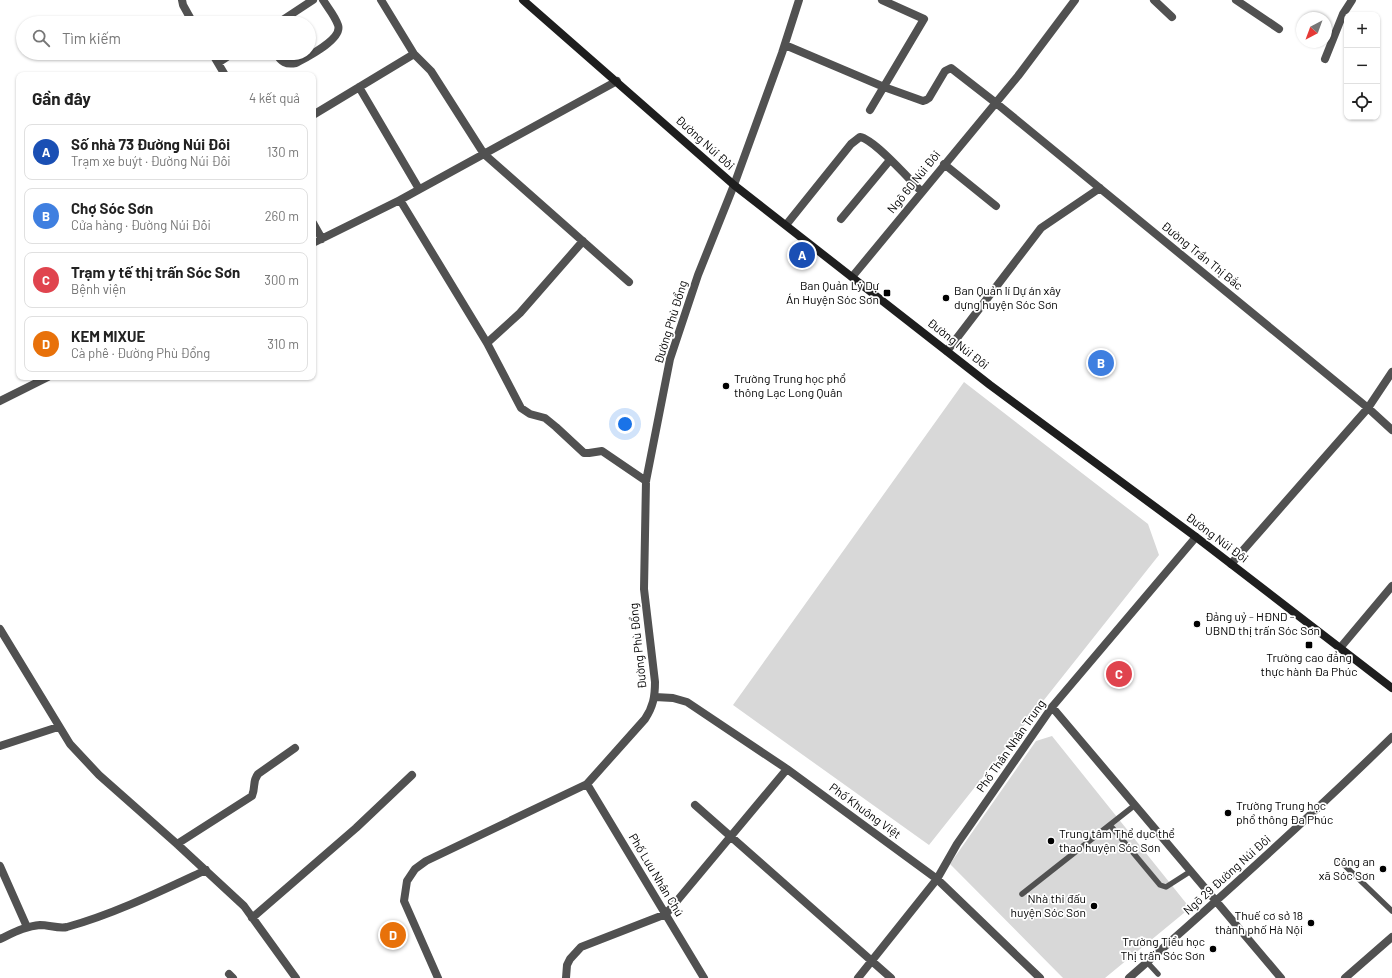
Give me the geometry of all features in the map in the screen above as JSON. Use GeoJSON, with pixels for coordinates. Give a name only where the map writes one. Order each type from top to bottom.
{"type":"FeatureCollection","features":[{"type":"Feature","properties":{"kind":"main road","name":"Đường Núi Đôi"},"geometry":{"type":"LineString","coordinates":[[523,0],[734,185],[996,390],[1196,537],[1392,688]]}},
{"type":"Feature","properties":{"kind":"street"},"geometry":{"type":"LineString","coordinates":[[182,0],[183,6],[189,16]]}},
{"type":"Feature","properties":{"kind":"street"},"geometry":{"type":"LineString","coordinates":[[289,16],[313,0]]}},
{"type":"Feature","properties":{"kind":"street"},"geometry":{"type":"LineString","coordinates":[[316,50],[332,40],[339,31],[338,25],[323,0]]}},
{"type":"Feature","properties":{"kind":"street"},"geometry":{"type":"LineString","coordinates":[[381,0],[414,54],[431,70],[484,154],[629,282]]}},
{"type":"Feature","properties":{"kind":"street","name":"Đường Phù Đổng"},"geometry":{"type":"LineString","coordinates":[[438,978],[404,901],[407,881],[415,869],[426,861],[587,784],[645,719],[652,708],[655,697],[655,682],[644,589],[646,481],[670,359],[698,275],[734,185],[785,45],[799,0]]}},
{"type":"Feature","properties":{"kind":"street"},"geometry":{"type":"LineString","coordinates":[[870,110],[924,19],[882,0]]}},
{"type":"Feature","properties":{"kind":"street","name":"Ngõ 60 Núi Đôi"},"geometry":{"type":"LineString","coordinates":[[852,277],[1018,76],[1075,0]]}},
{"type":"Feature","properties":{"kind":"street"},"geometry":{"type":"LineString","coordinates":[[1154,0],[1172,17]]}},
{"type":"Feature","properties":{"kind":"street"},"geometry":{"type":"LineString","coordinates":[[1236,0],[1262,20],[1279,29]]}},
{"type":"Feature","properties":{"kind":"street"},"geometry":{"type":"LineString","coordinates":[[1325,59],[1343,14],[1352,0]]}},
{"type":"Feature","properties":{"kind":"street"},"geometry":{"type":"LineString","coordinates":[[785,45],[884,87]]}},
{"type":"Feature","properties":{"kind":"street"},"geometry":{"type":"LineString","coordinates":[[316,113],[414,54]]}},
{"type":"Feature","properties":{"kind":"street"},"geometry":{"type":"LineString","coordinates":[[216,60],[223,72]]}},
{"type":"Feature","properties":{"kind":"street"},"geometry":{"type":"LineString","coordinates":[[218,63],[222,60]]}},
{"type":"Feature","properties":{"kind":"street"},"geometry":{"type":"LineString","coordinates":[[282,60],[284,63],[290,65],[301,60]]}},
{"type":"Feature","properties":{"kind":"street","name":"Đường Trần Thị Bắc"},"geometry":{"type":"LineString","coordinates":[[884,87],[922,101],[926,100],[945,71],[951,68],[1100,188],[1368,408],[1392,430]]}},
{"type":"Feature","properties":{"kind":"street"},"geometry":{"type":"LineString","coordinates":[[316,242],[400,200],[617,81]]}},
{"type":"Feature","properties":{"kind":"street"},"geometry":{"type":"LineString","coordinates":[[359,87],[419,189]]}},
{"type":"Feature","properties":{"kind":"street"},"geometry":{"type":"LineString","coordinates":[[786,225],[856,139],[860,137],[864,138],[890,160],[922,192]]}},
{"type":"Feature","properties":{"kind":"street"},"geometry":{"type":"LineString","coordinates":[[841,218],[890,160]]}},
{"type":"Feature","properties":{"kind":"street"},"geometry":{"type":"LineString","coordinates":[[944,164],[996,206]]}},
{"type":"Feature","properties":{"kind":"street"},"geometry":{"type":"LineString","coordinates":[[947,351],[1041,228],[1100,188]]}},
{"type":"Feature","properties":{"kind":"street"},"geometry":{"type":"LineString","coordinates":[[400,200],[487,343],[521,408],[530,414],[546,418],[584,453],[602,451],[646,481]]}},
{"type":"Feature","properties":{"kind":"street"},"geometry":{"type":"LineString","coordinates":[[316,228],[322,239]]}},
{"type":"Feature","properties":{"kind":"street"},"geometry":{"type":"LineString","coordinates":[[487,343],[520,313],[583,242]]}},
{"type":"Feature","properties":{"kind":"street"},"geometry":{"type":"LineString","coordinates":[[1231,564],[1368,408],[1390,377]]}},
{"type":"Feature","properties":{"kind":"street"},"geometry":{"type":"LineString","coordinates":[[0,401],[42,380]]}},
{"type":"Feature","properties":{"kind":"street","name":"Phố Thân Nhân Trung"},"geometry":{"type":"LineString","coordinates":[[858,978],[937,880],[957,844],[1052,707],[1196,537]]}},
{"type":"Feature","properties":{"kind":"street"},"geometry":{"type":"LineString","coordinates":[[1340,648],[1392,586]]}},
{"type":"Feature","properties":{"kind":"street"},"geometry":{"type":"LineString","coordinates":[[0,629],[58,727],[70,744],[99,774],[244,906],[296,978]]}},
{"type":"Feature","properties":{"kind":"street","name":"Phố Khuông Việt"},"geometry":{"type":"LineString","coordinates":[[655,697],[673,698],[687,702],[787,769],[937,880],[1040,978]]}},
{"type":"Feature","properties":{"kind":"street"},"geometry":{"type":"LineString","coordinates":[[1052,707],[1281,978]]}},
{"type":"Feature","properties":{"kind":"street"},"geometry":{"type":"LineString","coordinates":[[0,746],[58,727]]}},
{"type":"Feature","properties":{"kind":"street","name":"Ngõ 29 Đường Núi Đôi"},"geometry":{"type":"LineString","coordinates":[[1128,978],[1217,901],[1331,797],[1392,737]]}},
{"type":"Feature","properties":{"kind":"street"},"geometry":{"type":"LineString","coordinates":[[177,844],[252,796],[255,789],[254,779],[258,774],[295,748]]}},
{"type":"Feature","properties":{"kind":"street"},"geometry":{"type":"LineString","coordinates":[[566,978],[566,965],[581,947],[666,914],[787,769]]}},
{"type":"Feature","properties":{"kind":"street"},"geometry":{"type":"LineString","coordinates":[[252,918],[356,828],[412,775]]}},
{"type":"Feature","properties":{"kind":"street","name":"Phố Lưu Nhân Chú"},"geometry":{"type":"LineString","coordinates":[[587,784],[704,978]]}},
{"type":"Feature","properties":{"kind":"street"},"geometry":{"type":"LineString","coordinates":[[695,805],[891,978]]}},
{"type":"Feature","properties":{"kind":"street"},"geometry":{"type":"LineString","coordinates":[[0,866],[27,927]]}},
{"type":"Feature","properties":{"kind":"street"},"geometry":{"type":"LineString","coordinates":[[0,939],[27,927],[41,925],[65,928],[137,902],[206,870]]}},
{"type":"Feature","properties":{"kind":"street"},"geometry":{"type":"LineString","coordinates":[[1345,978],[1392,937]]}},
{"type":"Feature","properties":{"kind":"lane"},"geometry":{"type":"LineString","coordinates":[[1022,894],[1135,805]]}},
{"type":"Feature","properties":{"kind":"lane"},"geometry":{"type":"LineString","coordinates":[[1110,825],[1160,885],[1166,887],[1172,885],[1191,871]]}},
{"type":"Feature","properties":{"kind":"lane"},"geometry":{"type":"LineString","coordinates":[[1340,861],[1392,911]]}},
{"type":"Feature","properties":{"kind":"lane"},"geometry":{"type":"LineString","coordinates":[[1147,962],[1158,974]]}},
{"type":"Feature","properties":{"kind":"shaded area"},"geometry":{"type":"Polygon","coordinates":[[[964,382],[1148,524],[1159,555],[929,845],[733,705],[964,382]]]}},
{"type":"Feature","properties":{"kind":"shaded area","name":"Trung tâm Thể dục thể thao huyện Sóc Sơn"},"geometry":{"type":"Polygon","coordinates":[[[1052,736],[1190,908],[1105,978],[1063,978],[950,864],[1036,741],[1052,736]]]}},
{"type":"Feature","properties":{"kind":"place","name":"Số nhà 73 Đường Núi Đôi"},"geometry":{"type":"Point","coordinates":[802,255]}},
{"type":"Feature","properties":{"kind":"place","name":"Ban Quản Lý Dự Án Huyện Sóc Sơn"},"geometry":{"type":"Point","coordinates":[887,293]}},
{"type":"Feature","properties":{"kind":"place","name":"Ban Quản lí Dự án xây dựng huyện Sóc Sơn"},"geometry":{"type":"Point","coordinates":[946,298]}},
{"type":"Feature","properties":{"kind":"place","name":"Chợ Sóc Sơn"},"geometry":{"type":"Point","coordinates":[1101,363]}},
{"type":"Feature","properties":{"kind":"place","name":"Trường Trung học phổ thông Lạc Long Quân"},"geometry":{"type":"Point","coordinates":[726,386]}},
{"type":"Feature","properties":{"kind":"place","name":"Đảng uỷ - HĐND - UBND thị trấn Sóc Sơn"},"geometry":{"type":"Point","coordinates":[1197,624]}},
{"type":"Feature","properties":{"kind":"place","name":"Trường cao đẳng thực hành Đa Phúc"},"geometry":{"type":"Point","coordinates":[1309,645]}},
{"type":"Feature","properties":{"kind":"place","name":"Trạm y tế thị trấn Sóc Sơn"},"geometry":{"type":"Point","coordinates":[1119,674]}},
{"type":"Feature","properties":{"kind":"place","name":"Trường Trung học phổ thông Đa Phúc"},"geometry":{"type":"Point","coordinates":[1228,813]}},
{"type":"Feature","properties":{"kind":"place","name":"Trung tâm Thể dục thể thao huyện Sóc Sơn"},"geometry":{"type":"Point","coordinates":[1051,841]}},
{"type":"Feature","properties":{"kind":"place","name":"Công an xã Sóc Sơn"},"geometry":{"type":"Point","coordinates":[1383,869]}},
{"type":"Feature","properties":{"kind":"place","name":"Nhà thi đấu huyện Sóc Sơn"},"geometry":{"type":"Point","coordinates":[1094,906]}},
{"type":"Feature","properties":{"kind":"place","name":"Thuế cơ sở 18 thành phố Hà Nội"},"geometry":{"type":"Point","coordinates":[1311,923]}},
{"type":"Feature","properties":{"kind":"place","name":"KEM MIXUE"},"geometry":{"type":"Point","coordinates":[393,935]}},
{"type":"Feature","properties":{"kind":"place","name":"Trường Tiểu học Thị trấn Sóc Sơn"},"geometry":{"type":"Point","coordinates":[1213,949]}}]}
